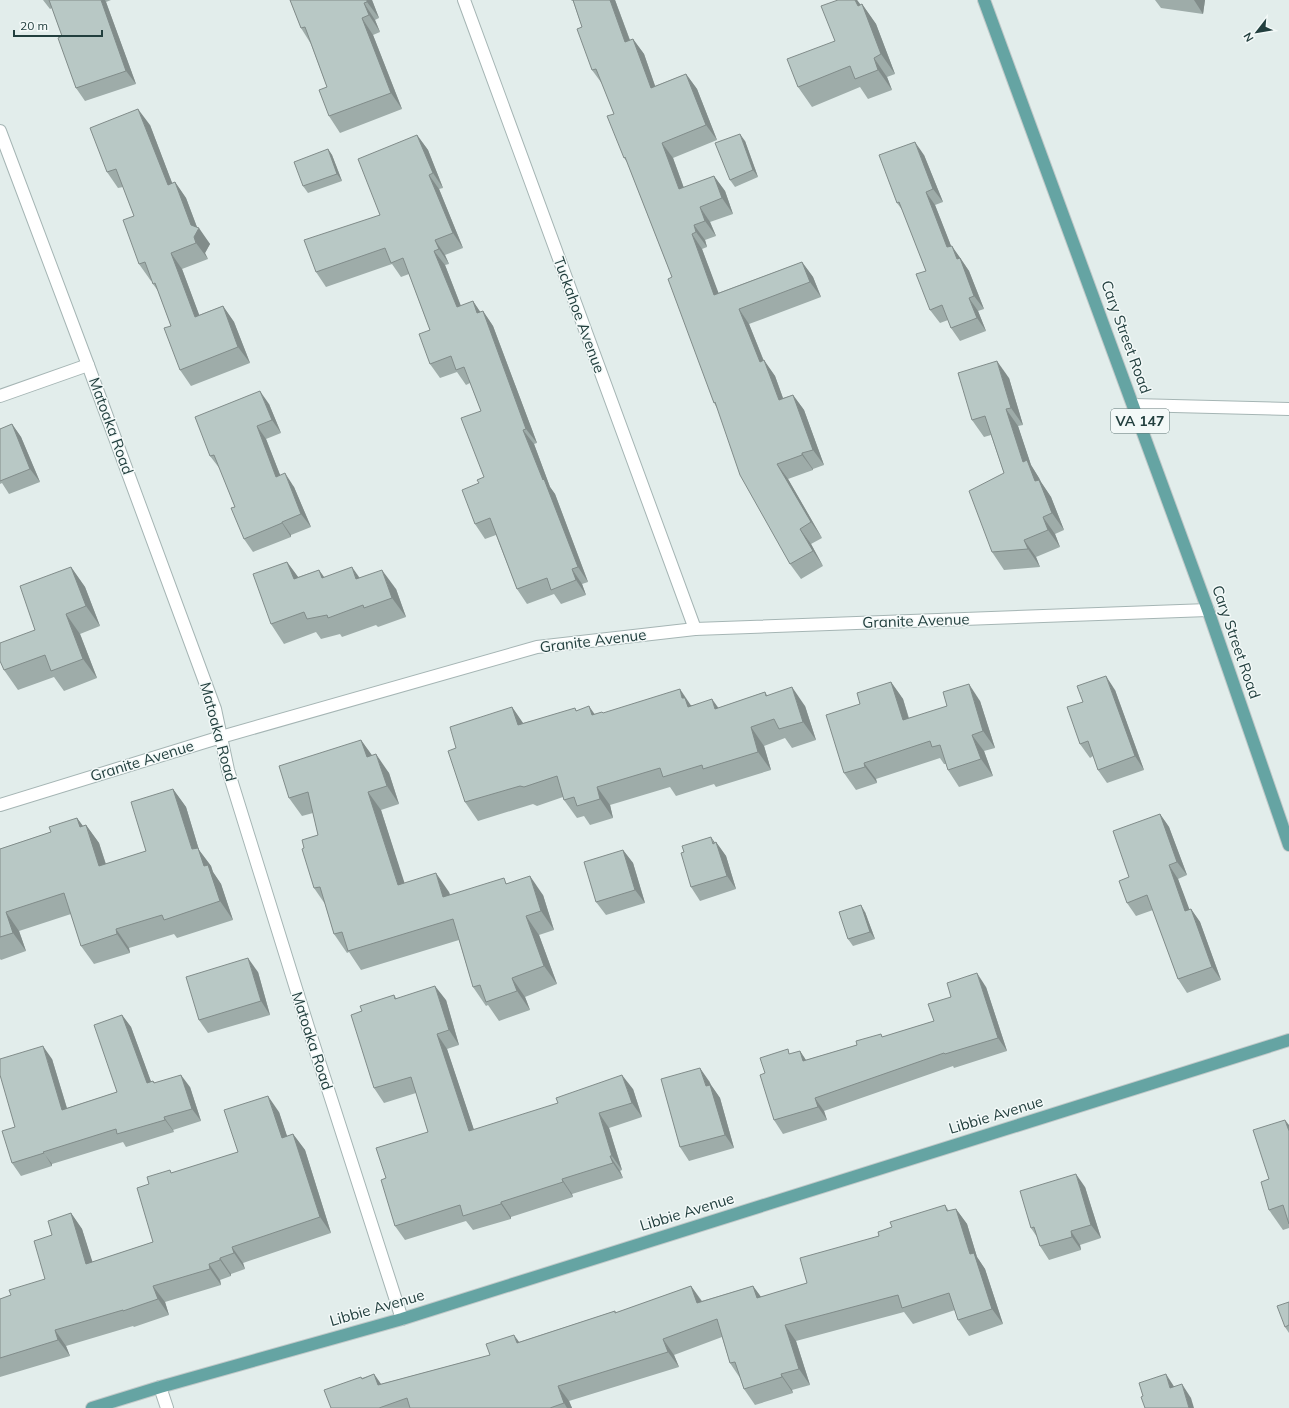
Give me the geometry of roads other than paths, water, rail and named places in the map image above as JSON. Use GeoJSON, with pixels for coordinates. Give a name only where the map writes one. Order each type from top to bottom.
{"type":"FeatureCollection","features":[{"type":"Feature","properties":{"kind":"main road","name":"Cary Street Road"},"geometry":{"type":"LineString","coordinates":[[984,0],[1134,405],[1208,610],[1289,845]]}},
{"type":"Feature","properties":{"kind":"main road","name":"Libbie Avenue"},"geometry":{"type":"LineString","coordinates":[[92,1408],[160,1387],[402,1319],[1289,1040]]}},
{"type":"Feature","properties":{"kind":"street","name":"Tuckahoe Avenue"},"geometry":{"type":"LineString","coordinates":[[464,0],[695,629]]}},
{"type":"Feature","properties":{"kind":"street","name":"Matoaka Road"},"geometry":{"type":"LineString","coordinates":[[0,131],[215,709],[228,770],[305,1020],[402,1319]]}},
{"type":"Feature","properties":{"kind":"street"},"geometry":{"type":"LineString","coordinates":[[0,396],[88,365]]}},
{"type":"Feature","properties":{"kind":"street"},"geometry":{"type":"LineString","coordinates":[[1134,405],[1289,409]]}},
{"type":"Feature","properties":{"kind":"street","name":"Granite Avenue"},"geometry":{"type":"LineString","coordinates":[[0,805],[221,737],[537,647],[695,629],[1208,610]]}},
{"type":"Feature","properties":{"kind":"street"},"geometry":{"type":"LineString","coordinates":[[160,1387],[167,1408]]}}]}
